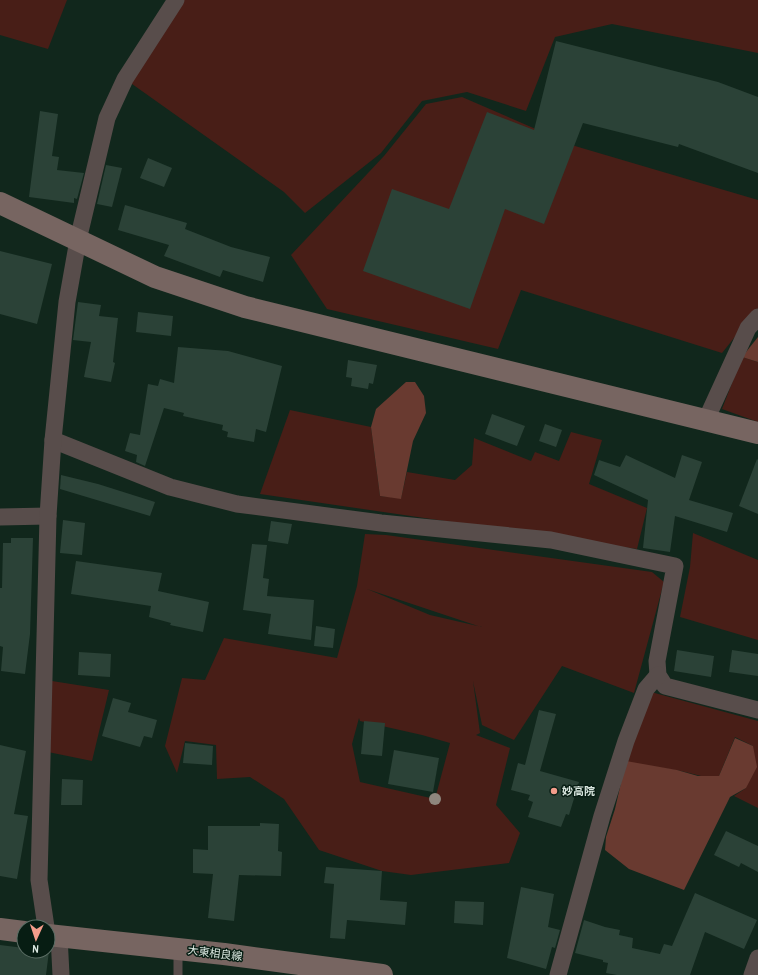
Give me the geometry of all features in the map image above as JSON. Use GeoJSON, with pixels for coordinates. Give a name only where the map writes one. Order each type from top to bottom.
{"type":"FeatureCollection","features":[{"type":"Feature","properties":{"kind":"street"},"geometry":{"type":"LineString","coordinates":[[48,919],[39,880],[48,516],[53,440],[67,302],[78,240],[107,118],[125,79],[176,0]]}},
{"type":"Feature","properties":{"kind":"street"},"geometry":{"type":"LineString","coordinates":[[0,203],[155,277],[245,307],[758,433]]}},
{"type":"Feature","properties":{"kind":"street"},"geometry":{"type":"LineString","coordinates":[[706,420],[748,328],[758,317]]}},
{"type":"Feature","properties":{"kind":"street"},"geometry":{"type":"LineString","coordinates":[[53,440],[170,487],[237,504],[381,523],[551,540],[675,566],[657,661],[658,675],[665,686],[758,710]]}},
{"type":"Feature","properties":{"kind":"street"},"geometry":{"type":"LineString","coordinates":[[0,517],[48,516]]}},
{"type":"Feature","properties":{"kind":"street"},"geometry":{"type":"LineString","coordinates":[[558,975],[602,816],[626,741],[646,689],[658,675]]}},
{"type":"Feature","properties":{"kind":"street"},"geometry":{"type":"LineString","coordinates":[[0,929],[16,931]]}},
{"type":"Feature","properties":{"kind":"street","name":"大東相良線"},"geometry":{"type":"LineString","coordinates":[[56,934],[382,975]]}},
{"type":"Feature","properties":{"kind":"street"},"geometry":{"type":"LineString","coordinates":[[56,954],[61,975]]}},
{"type":"Feature","properties":{"kind":"street"},"geometry":{"type":"LineString","coordinates":[[752,975],[758,958]]}},
{"type":"Feature","properties":{"kind":"lane"},"geometry":{"type":"LineString","coordinates":[[178,949],[178,975]]}},
{"type":"Feature","properties":{"kind":"shaded area"},"geometry":{"type":"Polygon","coordinates":[[[0,0],[67,0],[48,49],[0,35],[0,0]]]}},
{"type":"Feature","properties":{"kind":"shaded area"},"geometry":{"type":"Polygon","coordinates":[[[171,0],[758,0],[758,53],[612,24],[555,37],[526,111],[467,92],[422,101],[381,153],[305,213],[284,192],[125,79],[171,0]]]}},
{"type":"Feature","properties":{"kind":"shaded area"},"geometry":{"type":"Polygon","coordinates":[[[462,97],[575,146],[758,200],[758,308],[722,353],[521,290],[498,349],[327,309],[291,255],[384,156],[426,104],[462,97]]]}},
{"type":"Feature","properties":{"kind":"shaded area"},"geometry":{"type":"Polygon","coordinates":[[[758,337],[758,362],[742,357],[758,337]]]}},
{"type":"Feature","properties":{"kind":"shaded area"},"geometry":{"type":"Polygon","coordinates":[[[742,357],[758,362],[758,422],[722,409],[742,357]]]}},
{"type":"Feature","properties":{"kind":"shaded area"},"geometry":{"type":"Polygon","coordinates":[[[406,382],[415,382],[424,396],[426,413],[413,441],[401,499],[380,496],[371,427],[376,409],[406,382]]]}},
{"type":"Feature","properties":{"kind":"shaded area"},"geometry":{"type":"Polygon","coordinates":[[[290,410],[371,427],[380,496],[401,498],[407,472],[455,480],[472,465],[474,438],[531,461],[535,452],[559,461],[571,432],[602,440],[589,484],[647,508],[637,549],[260,494],[290,410]]]}},
{"type":"Feature","properties":{"kind":"shaded area"},"geometry":{"type":"Polygon","coordinates":[[[693,533],[758,560],[758,640],[680,617],[690,567],[693,533]]]}},
{"type":"Feature","properties":{"kind":"shaded area"},"geometry":{"type":"Polygon","coordinates":[[[365,534],[386,535],[652,572],[664,582],[634,693],[562,666],[514,740],[482,725],[473,681],[480,733],[476,735],[510,748],[496,805],[520,833],[509,863],[411,875],[382,871],[319,850],[284,799],[250,777],[217,779],[216,745],[185,741],[177,773],[165,746],[182,678],[205,680],[224,638],[337,658],[357,586],[365,534]],[[367,589],[430,615],[479,626],[367,589]],[[359,718],[352,744],[360,782],[435,799],[450,743],[360,721],[359,718]]]}},
{"type":"Feature","properties":{"kind":"shaded area"},"geometry":{"type":"Polygon","coordinates":[[[52,681],[109,690],[92,761],[48,752],[52,681]]]}},
{"type":"Feature","properties":{"kind":"shaded area"},"geometry":{"type":"Polygon","coordinates":[[[651,692],[758,721],[758,808],[734,796],[746,788],[753,746],[735,737],[719,776],[701,776],[681,771],[625,762],[651,692]]]}},
{"type":"Feature","properties":{"kind":"shaded area"},"geometry":{"type":"Polygon","coordinates":[[[735,738],[753,746],[757,767],[746,788],[730,797],[684,890],[629,869],[605,850],[606,837],[615,809],[626,761],[677,770],[698,776],[719,776],[735,738]]]}},
{"type":"Feature","properties":{"kind":"building"},"geometry":{"type":"Polygon","coordinates":[[[556,41],[718,82],[758,97],[758,173],[679,144],[678,147],[583,123],[544,224],[505,209],[470,309],[363,271],[392,189],[449,209],[487,112],[534,130],[556,41]]]}},
{"type":"Feature","properties":{"kind":"building"},"geometry":{"type":"Polygon","coordinates":[[[40,111],[58,114],[52,156],[59,157],[57,170],[84,173],[77,199],[74,198],[74,203],[29,197],[40,111]]]}},
{"type":"Feature","properties":{"kind":"building"},"geometry":{"type":"Polygon","coordinates":[[[148,158],[172,168],[164,187],[140,178],[148,158]]]}},
{"type":"Feature","properties":{"kind":"building"},"geometry":{"type":"Polygon","coordinates":[[[106,165],[122,168],[112,207],[97,204],[106,165]]]}},
{"type":"Feature","properties":{"kind":"building"},"geometry":{"type":"Polygon","coordinates":[[[125,205],[187,223],[185,229],[231,247],[270,257],[263,282],[223,270],[220,277],[164,256],[169,245],[118,230],[125,205]]]}},
{"type":"Feature","properties":{"kind":"building"},"geometry":{"type":"Polygon","coordinates":[[[0,251],[52,264],[37,324],[0,314],[0,251]]]}},
{"type":"Feature","properties":{"kind":"building"},"geometry":{"type":"Polygon","coordinates":[[[78,302],[101,305],[99,316],[118,318],[113,362],[115,363],[111,382],[84,377],[91,342],[73,340],[78,302]]]}},
{"type":"Feature","properties":{"kind":"building"},"geometry":{"type":"Polygon","coordinates":[[[138,312],[173,316],[171,336],[136,332],[138,312]]]}},
{"type":"Feature","properties":{"kind":"building"},"geometry":{"type":"Polygon","coordinates":[[[178,347],[228,351],[282,366],[266,432],[256,429],[254,442],[227,437],[228,432],[222,430],[223,425],[183,416],[184,413],[164,408],[145,466],[136,462],[137,455],[125,451],[130,433],[140,435],[148,384],[158,386],[160,379],[174,383],[178,347]]]}},
{"type":"Feature","properties":{"kind":"building"},"geometry":{"type":"Polygon","coordinates":[[[348,360],[377,365],[373,384],[369,383],[368,389],[351,386],[352,378],[346,377],[348,360]]]}},
{"type":"Feature","properties":{"kind":"building"},"geometry":{"type":"Polygon","coordinates":[[[492,414],[525,426],[517,446],[485,434],[492,414]]]}},
{"type":"Feature","properties":{"kind":"building"},"geometry":{"type":"Polygon","coordinates":[[[545,424],[562,430],[556,447],[539,441],[545,424]]]}},
{"type":"Feature","properties":{"kind":"building"},"geometry":{"type":"Polygon","coordinates":[[[626,455],[675,478],[682,455],[702,462],[689,500],[733,513],[727,532],[675,516],[670,552],[643,548],[648,500],[594,475],[599,460],[620,467],[626,455]]]}},
{"type":"Feature","properties":{"kind":"building"},"geometry":{"type":"Polygon","coordinates":[[[757,459],[758,460],[758,514],[739,506],[757,459]]]}},
{"type":"Feature","properties":{"kind":"building"},"geometry":{"type":"Polygon","coordinates":[[[61,475],[98,484],[155,502],[150,516],[60,489],[61,475]]]}},
{"type":"Feature","properties":{"kind":"building"},"geometry":{"type":"Polygon","coordinates":[[[63,520],[85,523],[82,555],[60,553],[63,520]]]}},
{"type":"Feature","properties":{"kind":"building"},"geometry":{"type":"Polygon","coordinates":[[[271,521],[292,524],[288,544],[268,541],[271,521]]]}},
{"type":"Feature","properties":{"kind":"building"},"geometry":{"type":"Polygon","coordinates":[[[11,538],[33,538],[30,634],[25,674],[1,671],[3,647],[0,646],[0,588],[2,588],[3,543],[11,543],[11,538]]]}},
{"type":"Feature","properties":{"kind":"building"},"geometry":{"type":"Polygon","coordinates":[[[252,544],[267,545],[263,578],[269,579],[267,596],[314,600],[311,640],[268,634],[271,614],[243,610],[252,544]]]}},
{"type":"Feature","properties":{"kind":"building"},"geometry":{"type":"Polygon","coordinates":[[[76,561],[162,573],[158,591],[209,602],[203,632],[170,625],[171,623],[149,617],[151,606],[71,594],[76,561]]]}},
{"type":"Feature","properties":{"kind":"building"},"geometry":{"type":"Polygon","coordinates":[[[316,626],[335,629],[333,648],[314,646],[316,626]]]}},
{"type":"Feature","properties":{"kind":"building"},"geometry":{"type":"Polygon","coordinates":[[[677,650],[714,656],[711,677],[674,671],[677,650]]]}},
{"type":"Feature","properties":{"kind":"building"},"geometry":{"type":"Polygon","coordinates":[[[732,650],[758,654],[758,676],[729,672],[732,650]]]}},
{"type":"Feature","properties":{"kind":"building"},"geometry":{"type":"Polygon","coordinates":[[[79,652],[111,654],[110,677],[78,675],[79,652]]]}},
{"type":"Feature","properties":{"kind":"building"},"geometry":{"type":"Polygon","coordinates":[[[113,698],[131,703],[128,712],[157,720],[152,738],[144,736],[140,747],[102,736],[113,698]]]}},
{"type":"Feature","properties":{"kind":"building"},"geometry":{"type":"Polygon","coordinates":[[[539,710],[556,714],[540,771],[579,782],[569,815],[566,814],[561,827],[528,817],[533,802],[528,800],[530,795],[511,790],[518,763],[525,765],[539,710]]]}},
{"type":"Feature","properties":{"kind":"building"},"geometry":{"type":"Polygon","coordinates":[[[364,721],[385,723],[382,756],[361,754],[364,721]]]}},
{"type":"Feature","properties":{"kind":"building"},"geometry":{"type":"Polygon","coordinates":[[[185,743],[213,746],[212,765],[183,763],[185,743]]]}},
{"type":"Feature","properties":{"kind":"building"},"geometry":{"type":"Polygon","coordinates":[[[0,745],[26,751],[14,814],[28,816],[17,879],[0,876],[0,745]]]}},
{"type":"Feature","properties":{"kind":"building"},"geometry":{"type":"Polygon","coordinates":[[[394,750],[439,758],[433,792],[388,784],[394,750]]]}},
{"type":"Feature","properties":{"kind":"building"},"geometry":{"type":"Polygon","coordinates":[[[62,779],[83,780],[82,805],[61,805],[62,779]]]}},
{"type":"Feature","properties":{"kind":"building"},"geometry":{"type":"Polygon","coordinates":[[[260,823],[279,824],[278,851],[282,852],[281,876],[239,875],[234,921],[208,918],[213,874],[193,873],[193,849],[208,850],[208,826],[260,826],[260,823]]]}},
{"type":"Feature","properties":{"kind":"building"},"geometry":{"type":"Polygon","coordinates":[[[726,831],[758,846],[758,872],[741,863],[739,867],[714,855],[726,831]]]}},
{"type":"Feature","properties":{"kind":"building"},"geometry":{"type":"Polygon","coordinates":[[[326,867],[382,871],[380,900],[407,902],[405,925],[347,920],[345,939],[330,938],[334,884],[324,883],[326,867]]]}},
{"type":"Feature","properties":{"kind":"building"},"geometry":{"type":"Polygon","coordinates":[[[521,887],[554,894],[548,927],[560,930],[555,948],[552,947],[546,969],[507,958],[521,887]]]}},
{"type":"Feature","properties":{"kind":"building"},"geometry":{"type":"Polygon","coordinates":[[[695,893],[757,920],[744,949],[705,932],[690,975],[617,975],[606,973],[608,963],[603,962],[603,960],[575,953],[584,920],[620,930],[619,935],[633,938],[632,948],[660,954],[664,944],[672,946],[695,893]]]}},
{"type":"Feature","properties":{"kind":"building"},"geometry":{"type":"Polygon","coordinates":[[[455,901],[484,902],[483,925],[454,923],[455,901]]]}},
{"type":"Feature","properties":{"kind":"building"},"geometry":{"type":"Polygon","coordinates":[[[0,945],[16,947],[16,959],[48,959],[46,975],[0,975],[0,945]]]}},
{"type":"Feature","properties":{"kind":"place","name":"妙高院"},"geometry":{"type":"Point","coordinates":[554,791]}}]}
